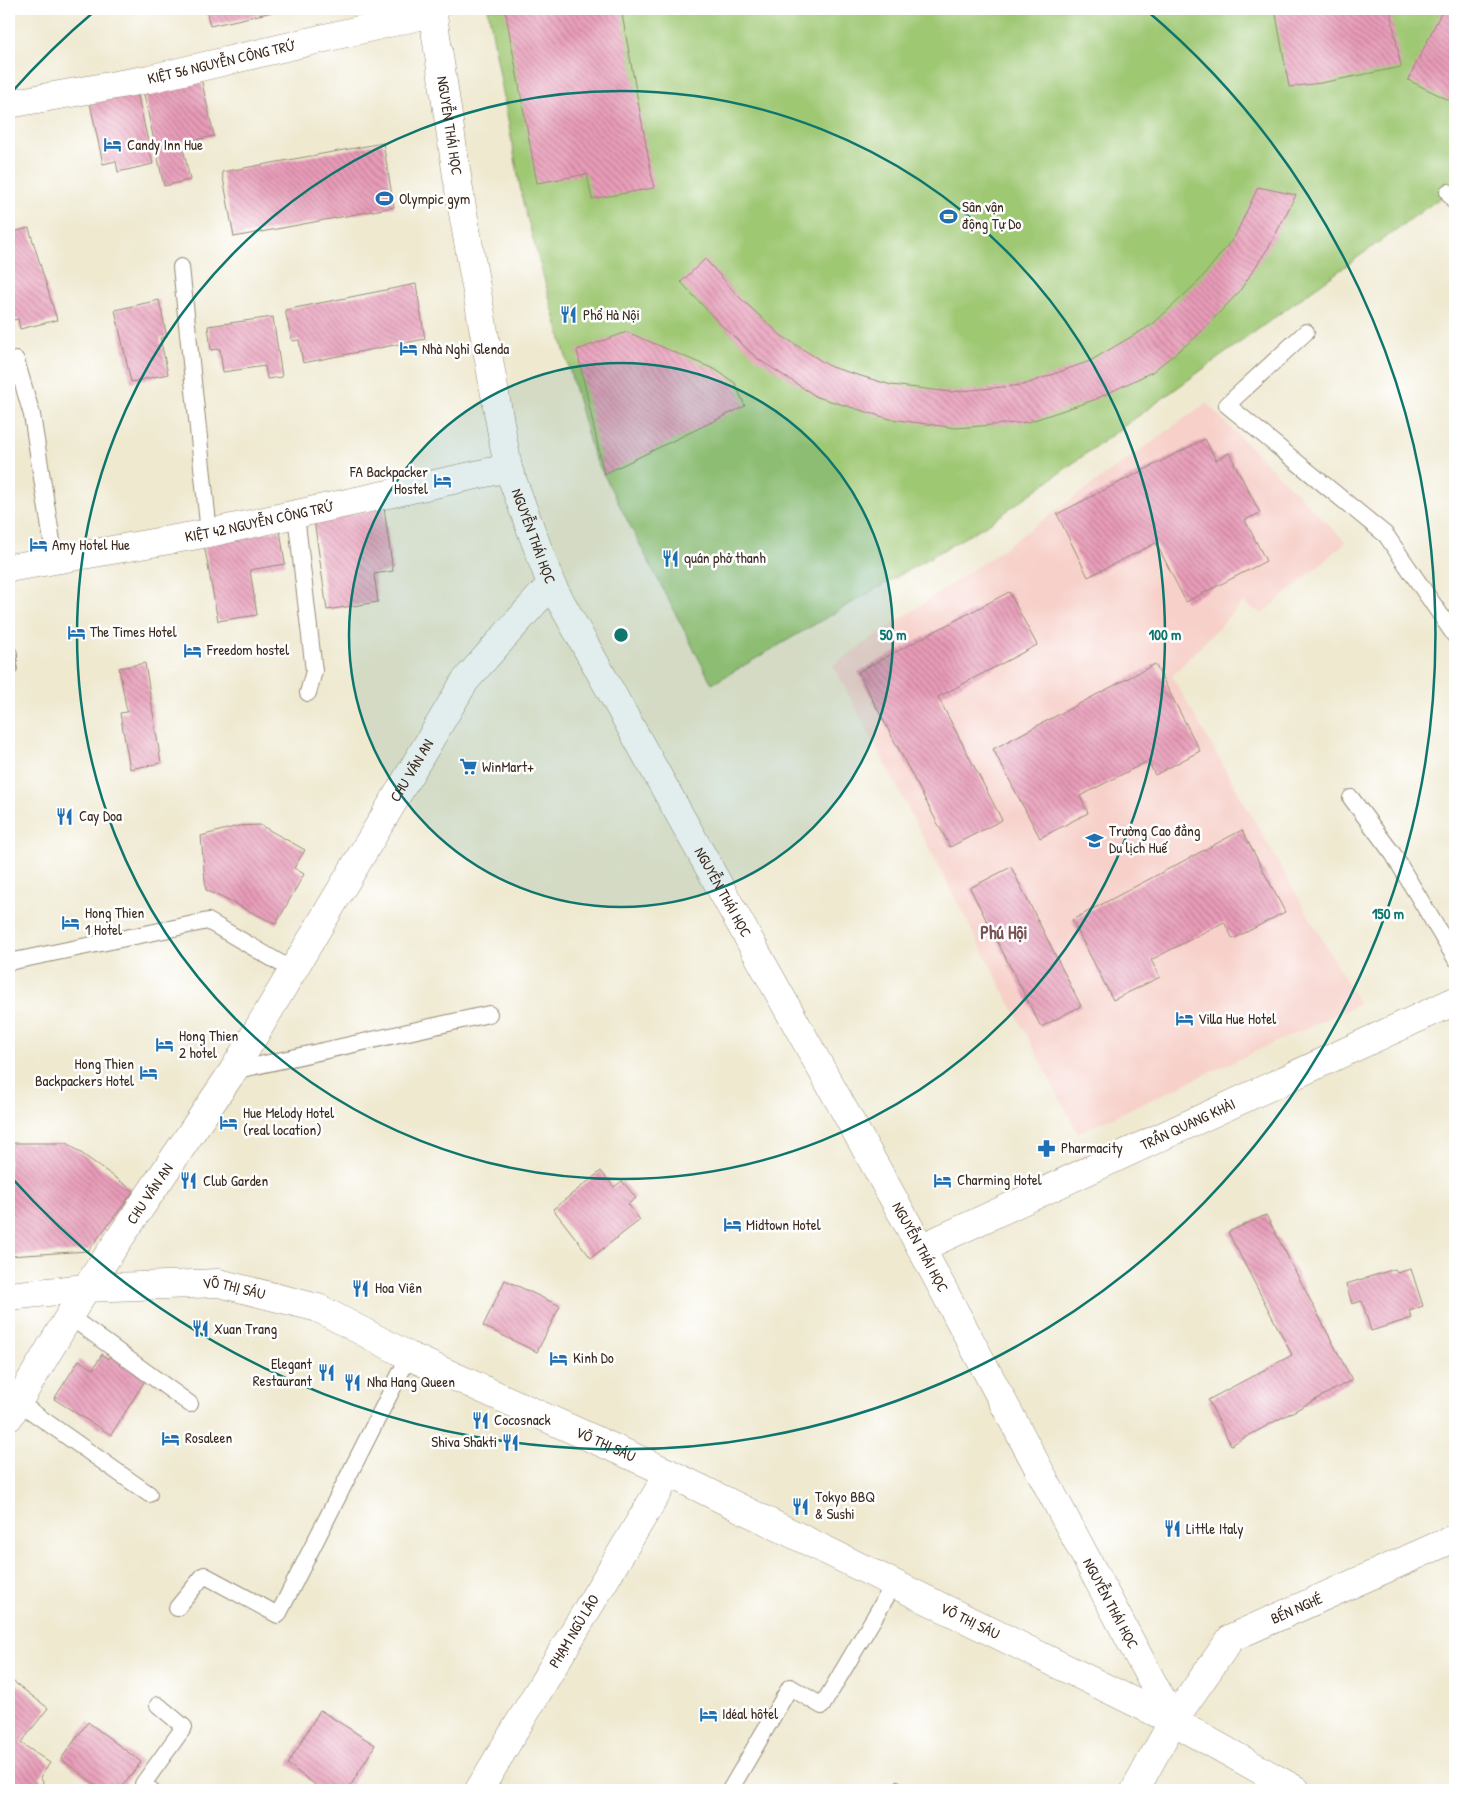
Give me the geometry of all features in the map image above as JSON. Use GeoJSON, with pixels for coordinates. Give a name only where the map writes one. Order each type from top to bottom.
{"type":"FeatureCollection","features":[{"type":"Feature","properties":{"kind":"street","name":"KIỆT 56 NGUYỄN CÔNG TRỨ"},"geometry":{"type":"LineString","coordinates":[[9,104],[149,79],[432,11]]}},
{"type":"Feature","properties":{"kind":"street","name":"NGUYỄN THÁI HỌC"},"geometry":{"type":"LineString","coordinates":[[432,11],[460,196],[508,468],[552,584],[921,1248],[1173,1721]]}},
{"type":"Feature","properties":{"kind":"street","name":"KIỆT 42 NGUYỄN CÔNG TRỨ"},"geometry":{"type":"LineString","coordinates":[[9,568],[209,533],[508,468]]}},
{"type":"Feature","properties":{"kind":"street","name":"CHU VĂN AN"},"geometry":{"type":"LineString","coordinates":[[13,1410],[86,1288],[233,1071],[465,681],[552,584]]}},
{"type":"Feature","properties":{"kind":"street","name":"TRẦN QUANG KHẢI"},"geometry":{"type":"LineString","coordinates":[[921,1248],[1455,1001]]}},
{"type":"Feature","properties":{"kind":"street","name":"VÕ THỊ SÁU"},"geometry":{"type":"LineString","coordinates":[[9,1296],[86,1288],[219,1283],[318,1308],[409,1356],[669,1473],[1173,1721],[1296,1790]]}},
{"type":"Feature","properties":{"kind":"street","name":"PHẠM NGŨ LÃO"},"geometry":{"type":"LineString","coordinates":[[478,1790],[669,1473]]}},
{"type":"Feature","properties":{"kind":"street","name":"BẾN NGHÉ"},"geometry":{"type":"LineString","coordinates":[[1135,1790],[1173,1721],[1231,1638],[1455,1538]]}},
{"type":"Feature","properties":{"kind":"lane"},"geometry":{"type":"LineString","coordinates":[[181,267],[209,533]]}},
{"type":"Feature","properties":{"kind":"lane"},"geometry":{"type":"LineString","coordinates":[[1306,332],[1227,405],[1386,535],[1455,636]]}},
{"type":"Feature","properties":{"kind":"lane"},"geometry":{"type":"LineString","coordinates":[[16,360],[32,415],[55,560]]}},
{"type":"Feature","properties":{"kind":"lane"},"geometry":{"type":"LineString","coordinates":[[296,515],[314,671],[308,693]]}},
{"type":"Feature","properties":{"kind":"lane"},"geometry":{"type":"LineString","coordinates":[[9,654],[9,668]]}},
{"type":"Feature","properties":{"kind":"lane"},"geometry":{"type":"LineString","coordinates":[[1350,798],[1393,854],[1455,958]]}},
{"type":"Feature","properties":{"kind":"lane"},"geometry":{"type":"LineString","coordinates":[[9,962],[208,920],[292,970]]}},
{"type":"Feature","properties":{"kind":"lane"},"geometry":{"type":"LineString","coordinates":[[233,1071],[489,1014]]}},
{"type":"Feature","properties":{"kind":"lane"},"geometry":{"type":"LineString","coordinates":[[69,1316],[190,1404]]}},
{"type":"Feature","properties":{"kind":"lane"},"geometry":{"type":"LineString","coordinates":[[177,1608],[204,1574],[278,1615],[409,1356]]}},
{"type":"Feature","properties":{"kind":"lane"},"geometry":{"type":"LineString","coordinates":[[13,1410],[149,1494]]}},
{"type":"Feature","properties":{"kind":"lane"},"geometry":{"type":"LineString","coordinates":[[730,1790],[790,1687],[822,1706],[894,1584]]}},
{"type":"Feature","properties":{"kind":"lane"},"geometry":{"type":"LineString","coordinates":[[151,1790],[143,1784],[184,1727],[158,1705]]}},
{"type":"Feature","properties":{"kind":"shaded area","name":"Trường Cao đẳng Du lịch Huế"},"geometry":{"type":"Polygon","coordinates":[[[1206,403],[1346,542],[1262,614],[1243,602],[1172,676],[1359,1004],[1078,1133],[833,665],[997,553],[1206,403]]]}},
{"type":"Feature","properties":{"kind":"green space","name":"Sân vận động Tự Do"},"geometry":{"type":"Polygon","coordinates":[[[488,9],[1455,9],[1455,187],[993,521],[712,684],[593,454],[523,203],[488,9]]]}},
{"type":"Feature","properties":{"kind":"building"},"geometry":{"type":"Polygon","coordinates":[[[206,9],[277,9],[277,11],[210,26],[206,9]]]}},
{"type":"Feature","properties":{"kind":"building"},"geometry":{"type":"Polygon","coordinates":[[[505,9],[621,9],[654,188],[592,199],[587,174],[537,183],[505,9]]]}},
{"type":"Feature","properties":{"kind":"building"},"geometry":{"type":"Polygon","coordinates":[[[1275,9],[1390,9],[1401,67],[1321,83],[1289,87],[1275,9]]]}},
{"type":"Feature","properties":{"kind":"building"},"geometry":{"type":"Polygon","coordinates":[[[1443,9],[1455,9],[1455,103],[1408,80],[1443,9]]]}},
{"type":"Feature","properties":{"kind":"building"},"geometry":{"type":"Polygon","coordinates":[[[201,78],[214,136],[182,143],[190,180],[164,186],[143,90],[201,78]]]}},
{"type":"Feature","properties":{"kind":"building"},"geometry":{"type":"Polygon","coordinates":[[[137,92],[153,164],[118,172],[116,161],[103,164],[90,103],[137,92]]]}},
{"type":"Feature","properties":{"kind":"building"},"geometry":{"type":"Polygon","coordinates":[[[383,143],[394,207],[234,237],[222,172],[383,143]]]}},
{"type":"Feature","properties":{"kind":"building"},"geometry":{"type":"Polygon","coordinates":[[[1258,187],[1296,195],[1270,245],[1239,292],[1196,337],[1152,372],[1094,400],[1028,422],[956,428],[890,419],[817,397],[758,359],[716,320],[681,282],[705,259],[739,297],[782,336],[831,367],[891,385],[951,392],[1023,385],[1090,361],[1153,324],[1200,280],[1235,236],[1258,187]]]}},
{"type":"Feature","properties":{"kind":"building"},"geometry":{"type":"Polygon","coordinates":[[[29,228],[57,320],[20,329],[18,319],[13,320],[9,304],[9,233],[29,228]]]}},
{"type":"Feature","properties":{"kind":"building"},"geometry":{"type":"Polygon","coordinates":[[[416,284],[425,339],[303,363],[299,340],[292,341],[285,310],[416,284]]]}},
{"type":"Feature","properties":{"kind":"building"},"geometry":{"type":"Polygon","coordinates":[[[159,300],[167,337],[160,338],[168,374],[131,382],[115,310],[159,300]]]}},
{"type":"Feature","properties":{"kind":"building"},"geometry":{"type":"Polygon","coordinates":[[[273,317],[282,377],[267,379],[265,366],[223,372],[220,349],[211,350],[208,326],[273,317]]]}},
{"type":"Feature","properties":{"kind":"building"},"geometry":{"type":"Polygon","coordinates":[[[627,332],[716,370],[735,383],[745,406],[604,474],[577,350],[627,332]]]}},
{"type":"Feature","properties":{"kind":"building"},"geometry":{"type":"Polygon","coordinates":[[[1205,439],[1216,460],[1229,453],[1260,513],[1245,520],[1266,561],[1186,602],[1156,543],[1088,577],[1057,514],[1205,439]]]}},
{"type":"Feature","properties":{"kind":"building"},"geometry":{"type":"Polygon","coordinates":[[[384,508],[393,571],[374,574],[378,602],[327,610],[314,520],[384,508]]]}},
{"type":"Feature","properties":{"kind":"building"},"geometry":{"type":"Polygon","coordinates":[[[280,530],[285,564],[250,570],[257,615],[218,621],[204,544],[280,530]]]}},
{"type":"Feature","properties":{"kind":"building"},"geometry":{"type":"Polygon","coordinates":[[[1009,592],[1037,645],[938,697],[1002,820],[950,847],[858,672],[1009,592]]]}},
{"type":"Feature","properties":{"kind":"building"},"geometry":{"type":"Polygon","coordinates":[[[145,663],[161,763],[130,769],[120,713],[127,712],[119,668],[145,663]]]}},
{"type":"Feature","properties":{"kind":"building"},"geometry":{"type":"Polygon","coordinates":[[[1155,664],[1200,751],[1155,775],[1148,761],[1080,796],[1088,813],[1040,838],[993,749],[1155,664]]]}},
{"type":"Feature","properties":{"kind":"building"},"geometry":{"type":"Polygon","coordinates":[[[260,825],[305,850],[294,868],[304,874],[276,924],[206,890],[201,836],[238,826],[260,825]]]}},
{"type":"Feature","properties":{"kind":"building"},"geometry":{"type":"Polygon","coordinates":[[[1242,830],[1285,912],[1233,939],[1224,922],[1151,960],[1160,977],[1113,1000],[1072,920],[1242,830]]]}},
{"type":"Feature","properties":{"kind":"building"},"geometry":{"type":"Polygon","coordinates":[[[1011,867],[1081,1006],[1041,1027],[970,888],[1011,867]]]}},
{"type":"Feature","properties":{"kind":"building"},"geometry":{"type":"Polygon","coordinates":[[[9,1143],[67,1143],[134,1191],[88,1251],[9,1256],[9,1143]]]}},
{"type":"Feature","properties":{"kind":"building"},"geometry":{"type":"Polygon","coordinates":[[[601,1171],[614,1187],[622,1181],[636,1198],[628,1204],[640,1220],[591,1258],[553,1209],[601,1171]]]}},
{"type":"Feature","properties":{"kind":"building"},"geometry":{"type":"Polygon","coordinates":[[[1266,1215],[1352,1380],[1231,1445],[1208,1400],[1292,1355],[1228,1232],[1266,1215]]]}},
{"type":"Feature","properties":{"kind":"building"},"geometry":{"type":"Polygon","coordinates":[[[1395,1269],[1397,1273],[1411,1269],[1423,1306],[1409,1311],[1412,1318],[1371,1331],[1362,1301],[1352,1304],[1346,1284],[1395,1269]]]}},
{"type":"Feature","properties":{"kind":"building"},"geometry":{"type":"Polygon","coordinates":[[[505,1280],[560,1306],[537,1352],[483,1326],[505,1280]]]}},
{"type":"Feature","properties":{"kind":"building"},"geometry":{"type":"Polygon","coordinates":[[[112,1353],[148,1376],[111,1435],[54,1399],[79,1360],[93,1369],[102,1354],[109,1359],[112,1353]]]}},
{"type":"Feature","properties":{"kind":"building"},"geometry":{"type":"Polygon","coordinates":[[[14,1682],[48,1708],[21,1743],[50,1763],[40,1777],[43,1782],[41,1790],[9,1790],[9,1686],[14,1682]]]}},
{"type":"Feature","properties":{"kind":"building"},"geometry":{"type":"Polygon","coordinates":[[[320,1710],[375,1745],[348,1790],[322,1790],[288,1764],[320,1710]]]}},
{"type":"Feature","properties":{"kind":"building"},"geometry":{"type":"Polygon","coordinates":[[[88,1722],[141,1762],[120,1790],[102,1790],[61,1759],[88,1722]]]}},
{"type":"Feature","properties":{"kind":"building"},"geometry":{"type":"Polygon","coordinates":[[[897,1780],[915,1790],[892,1790],[897,1780]]]}},
{"type":"Feature","properties":{"kind":"place","name":"Candy Inn Hue"},"geometry":{"type":"Point","coordinates":[113,145]}},
{"type":"Feature","properties":{"kind":"place","name":"Olympic gym"},"geometry":{"type":"Point","coordinates":[385,199]}},
{"type":"Feature","properties":{"kind":"place","name":"Sân vận động Tự Do"},"geometry":{"type":"Point","coordinates":[948,216]}},
{"type":"Feature","properties":{"kind":"place","name":"Phổ Hà Nội"},"geometry":{"type":"Point","coordinates":[569,315]}},
{"type":"Feature","properties":{"kind":"place","name":"Nhà Nghỉ Glenda"},"geometry":{"type":"Point","coordinates":[408,349]}},
{"type":"Feature","properties":{"kind":"place","name":"FA Backpacker Hostel"},"geometry":{"type":"Point","coordinates":[442,481]}},
{"type":"Feature","properties":{"kind":"place","name":"Amy Hotel Hue"},"geometry":{"type":"Point","coordinates":[38,545]}},
{"type":"Feature","properties":{"kind":"place","name":"quán phở thanh"},"geometry":{"type":"Point","coordinates":[670,558]}},
{"type":"Feature","properties":{"kind":"place","name":"The Times Hotel"},"geometry":{"type":"Point","coordinates":[76,632]}},
{"type":"Feature","properties":{"kind":"place","name":"Freedom hostel"},"geometry":{"type":"Point","coordinates":[193,650]}},
{"type":"Feature","properties":{"kind":"place","name":"WinMart+"},"geometry":{"type":"Point","coordinates":[468,767]}},
{"type":"Feature","properties":{"kind":"place","name":"Cay Doa"},"geometry":{"type":"Point","coordinates":[65,816]}},
{"type":"Feature","properties":{"kind":"place","name":"Trường Cao đẳng Du lịch Huế"},"geometry":{"type":"Point","coordinates":[1095,840]}},
{"type":"Feature","properties":{"kind":"place","name":"Hong Thien 1 Hotel"},"geometry":{"type":"Point","coordinates":[71,922]}},
{"type":"Feature","properties":{"kind":"place","name":"Villa Hue Hotel"},"geometry":{"type":"Point","coordinates":[1184,1019]}},
{"type":"Feature","properties":{"kind":"place","name":"Hong Thien 2 hotel"},"geometry":{"type":"Point","coordinates":[165,1045]}},
{"type":"Feature","properties":{"kind":"place","name":"Hong Thien Backpackers Hotel"},"geometry":{"type":"Point","coordinates":[148,1073]}},
{"type":"Feature","properties":{"kind":"place","name":"Hue Melody Hotel (real location)"},"geometry":{"type":"Point","coordinates":[229,1122]}},
{"type":"Feature","properties":{"kind":"place","name":"Pharmacity"},"geometry":{"type":"Point","coordinates":[1047,1148]}},
{"type":"Feature","properties":{"kind":"place","name":"Charming Hotel"},"geometry":{"type":"Point","coordinates":[943,1180]}},
{"type":"Feature","properties":{"kind":"place","name":"Club Garden"},"geometry":{"type":"Point","coordinates":[189,1181]}},
{"type":"Feature","properties":{"kind":"place","name":"Midtown Hotel"},"geometry":{"type":"Point","coordinates":[732,1225]}},
{"type":"Feature","properties":{"kind":"place","name":"Hoa Viên"},"geometry":{"type":"Point","coordinates":[361,1288]}},
{"type":"Feature","properties":{"kind":"place","name":"Xuan Trang"},"geometry":{"type":"Point","coordinates":[200,1329]}},
{"type":"Feature","properties":{"kind":"place","name":"Kinh Do"},"geometry":{"type":"Point","coordinates":[559,1358]}},
{"type":"Feature","properties":{"kind":"place","name":"Elegant Restaurant"},"geometry":{"type":"Point","coordinates":[326,1373]}},
{"type":"Feature","properties":{"kind":"place","name":"Nha Hang Queen"},"geometry":{"type":"Point","coordinates":[353,1382]}},
{"type":"Feature","properties":{"kind":"place","name":"Cocosnack"},"geometry":{"type":"Point","coordinates":[480,1420]}},
{"type":"Feature","properties":{"kind":"place","name":"Rosaleen"},"geometry":{"type":"Point","coordinates":[171,1438]}},
{"type":"Feature","properties":{"kind":"place","name":"Shiva Shakti"},"geometry":{"type":"Point","coordinates":[511,1442]}},
{"type":"Feature","properties":{"kind":"place","name":"Tokyo BBQ & Sushi"},"geometry":{"type":"Point","coordinates":[801,1506]}},
{"type":"Feature","properties":{"kind":"place","name":"Little Italy"},"geometry":{"type":"Point","coordinates":[1172,1529]}},
{"type":"Feature","properties":{"kind":"place","name":"Idéal hôtel"},"geometry":{"type":"Point","coordinates":[708,1714]}},
{"type":"Feature","properties":{"kind":"district","name":"Phú Hội"},"geometry":{"type":"Point","coordinates":[1004,933]}}]}
